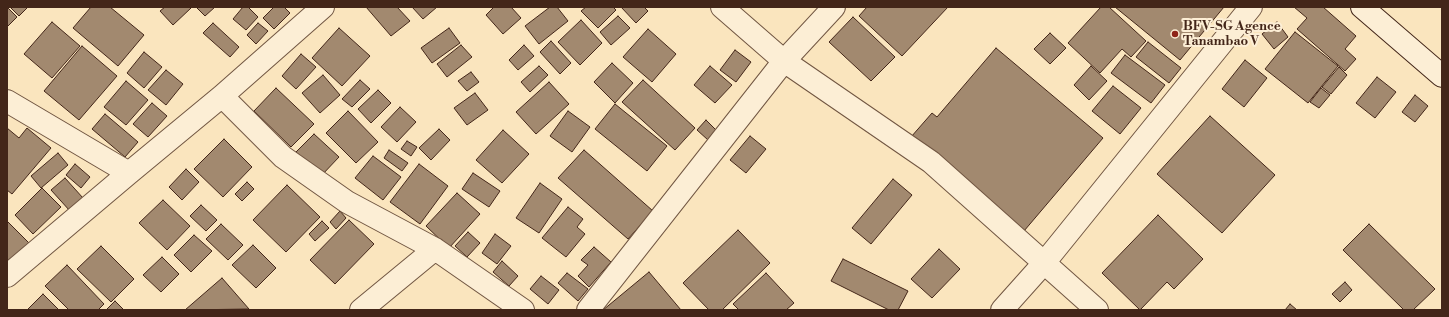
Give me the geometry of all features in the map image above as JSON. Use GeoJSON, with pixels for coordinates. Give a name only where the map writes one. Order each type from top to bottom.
{"type":"FeatureCollection","features":[{"type":"Feature","properties":{"kind":"street"},"geometry":{"type":"LineString","coordinates":[[7,276],[222,96],[323,7]]}},
{"type":"Feature","properties":{"kind":"street"},"geometry":{"type":"LineString","coordinates":[[722,7],[784,61],[931,162],[1097,310]]}},
{"type":"Feature","properties":{"kind":"street"},"geometry":{"type":"LineString","coordinates":[[588,310],[784,61],[834,7]]}},
{"type":"Feature","properties":{"kind":"street"},"geometry":{"type":"LineString","coordinates":[[1002,310],[1044,263],[1250,7]]}},
{"type":"Feature","properties":{"kind":"street"},"geometry":{"type":"LineString","coordinates":[[1362,7],[1442,76]]}},
{"type":"Feature","properties":{"kind":"street"},"geometry":{"type":"LineString","coordinates":[[222,96],[283,157],[347,202],[435,249],[523,310]]}},
{"type":"Feature","properties":{"kind":"street"},"geometry":{"type":"LineString","coordinates":[[7,101],[129,173]]}},
{"type":"Feature","properties":{"kind":"street"},"geometry":{"type":"LineString","coordinates":[[361,310],[435,249]]}},
{"type":"Feature","properties":{"kind":"building"},"geometry":{"type":"Polygon","coordinates":[[[7,7],[17,17],[7,27],[7,7]]]}},
{"type":"Feature","properties":{"kind":"building"},"geometry":{"type":"Polygon","coordinates":[[[10,7],[28,7],[19,16],[10,7]]]}},
{"type":"Feature","properties":{"kind":"building"},"geometry":{"type":"Polygon","coordinates":[[[91,7],[110,7],[144,35],[118,66],[73,28],[91,7]]]}},
{"type":"Feature","properties":{"kind":"building"},"geometry":{"type":"Polygon","coordinates":[[[165,7],[191,8],[173,25],[160,11],[165,7]]]}},
{"type":"Feature","properties":{"kind":"building"},"geometry":{"type":"Polygon","coordinates":[[[196,7],[215,7],[205,16],[196,7]]]}},
{"type":"Feature","properties":{"kind":"building"},"geometry":{"type":"Polygon","coordinates":[[[243,7],[248,7],[258,17],[246,30],[233,19],[243,7]]]}},
{"type":"Feature","properties":{"kind":"building"},"geometry":{"type":"Polygon","coordinates":[[[274,7],[284,7],[290,13],[274,29],[263,18],[274,7]]]}},
{"type":"Feature","properties":{"kind":"building"},"geometry":{"type":"Polygon","coordinates":[[[366,7],[397,7],[410,21],[391,36],[366,7]]]}},
{"type":"Feature","properties":{"kind":"building"},"geometry":{"type":"Polygon","coordinates":[[[412,7],[437,7],[423,19],[412,7]]]}},
{"type":"Feature","properties":{"kind":"building"},"geometry":{"type":"Polygon","coordinates":[[[494,7],[511,7],[521,18],[503,34],[486,15],[494,7]]]}},
{"type":"Feature","properties":{"kind":"building"},"geometry":{"type":"Polygon","coordinates":[[[550,7],[557,7],[568,21],[539,44],[525,26],[550,7]]]}},
{"type":"Feature","properties":{"kind":"building"},"geometry":{"type":"Polygon","coordinates":[[[586,7],[613,7],[616,10],[598,28],[581,11],[586,7]]]}},
{"type":"Feature","properties":{"kind":"building"},"geometry":{"type":"Polygon","coordinates":[[[621,7],[644,7],[648,11],[636,23],[621,7]]]}},
{"type":"Feature","properties":{"kind":"building"},"geometry":{"type":"Polygon","coordinates":[[[867,7],[948,7],[902,56],[859,16],[867,7]]]}},
{"type":"Feature","properties":{"kind":"building"},"geometry":{"type":"Polygon","coordinates":[[[1101,7],[1109,7],[1146,41],[1131,57],[1122,49],[1100,73],[1068,43],[1101,7]]]}},
{"type":"Feature","properties":{"kind":"building","name":"BFV-SG Agence Tanambao V"},"geometry":{"type":"Polygon","coordinates":[[[1115,7],[1224,7],[1180,60],[1115,7]]]}},
{"type":"Feature","properties":{"kind":"building"},"geometry":{"type":"Polygon","coordinates":[[[1294,7],[1323,7],[1356,36],[1345,49],[1356,59],[1345,71],[1297,29],[1307,18],[1294,7]]]}},
{"type":"Feature","properties":{"kind":"building"},"geometry":{"type":"Polygon","coordinates":[[[618,16],[630,28],[611,45],[600,32],[618,16]]]}},
{"type":"Feature","properties":{"kind":"building"},"geometry":{"type":"Polygon","coordinates":[[[853,17],[895,57],[871,81],[829,42],[853,17]]]}},
{"type":"Feature","properties":{"kind":"building"},"geometry":{"type":"Polygon","coordinates":[[[581,20],[602,43],[580,65],[558,42],[581,20]]]}},
{"type":"Feature","properties":{"kind":"building"},"geometry":{"type":"Polygon","coordinates":[[[52,22],[80,46],[52,78],[24,54],[52,22]]]}},
{"type":"Feature","properties":{"kind":"building"},"geometry":{"type":"Polygon","coordinates":[[[1277,22],[1288,37],[1274,49],[1262,34],[1277,22]]]}},
{"type":"Feature","properties":{"kind":"building"},"geometry":{"type":"Polygon","coordinates":[[[213,23],[239,47],[230,57],[203,33],[213,23]]]}},
{"type":"Feature","properties":{"kind":"building"},"geometry":{"type":"Polygon","coordinates":[[[258,23],[268,31],[256,44],[247,35],[258,23]]]}},
{"type":"Feature","properties":{"kind":"building"},"geometry":{"type":"Polygon","coordinates":[[[339,28],[370,56],[342,86],[312,58],[339,28]]]}},
{"type":"Feature","properties":{"kind":"building"},"geometry":{"type":"Polygon","coordinates":[[[449,28],[460,43],[432,63],[421,48],[449,28]]]}},
{"type":"Feature","properties":{"kind":"building"},"geometry":{"type":"Polygon","coordinates":[[[648,29],[676,54],[652,82],[623,57],[648,29]]]}},
{"type":"Feature","properties":{"kind":"building"},"geometry":{"type":"Polygon","coordinates":[[[1295,32],[1338,66],[1308,103],[1265,69],[1295,32]]]}},
{"type":"Feature","properties":{"kind":"building"},"geometry":{"type":"Polygon","coordinates":[[[1050,33],[1066,48],[1050,64],[1034,49],[1050,33]]]}},
{"type":"Feature","properties":{"kind":"building"},"geometry":{"type":"Polygon","coordinates":[[[551,41],[571,63],[560,74],[540,52],[551,41]]]}},
{"type":"Feature","properties":{"kind":"building"},"geometry":{"type":"Polygon","coordinates":[[[1148,42],[1181,68],[1169,83],[1136,57],[1148,42]]]}},
{"type":"Feature","properties":{"kind":"building"},"geometry":{"type":"Polygon","coordinates":[[[461,45],[472,57],[447,77],[437,64],[461,45]]]}},
{"type":"Feature","properties":{"kind":"building"},"geometry":{"type":"Polygon","coordinates":[[[524,45],[534,56],[518,70],[509,60],[524,45]]]}},
{"type":"Feature","properties":{"kind":"building"},"geometry":{"type":"Polygon","coordinates":[[[82,46],[117,76],[79,120],[44,91],[82,46]]]}},
{"type":"Feature","properties":{"kind":"building"},"geometry":{"type":"Polygon","coordinates":[[[996,48],[1103,138],[1024,231],[911,137],[932,113],[937,117],[996,48]]]}},
{"type":"Feature","properties":{"kind":"building"},"geometry":{"type":"Polygon","coordinates":[[[735,50],[751,62],[736,82],[720,70],[735,50]]]}},
{"type":"Feature","properties":{"kind":"building"},"geometry":{"type":"Polygon","coordinates":[[[144,52],[162,67],[144,88],[127,73],[144,52]]]}},
{"type":"Feature","properties":{"kind":"building"},"geometry":{"type":"Polygon","coordinates":[[[301,54],[316,67],[296,89],[282,76],[301,54]]]}},
{"type":"Feature","properties":{"kind":"building"},"geometry":{"type":"Polygon","coordinates":[[[1125,55],[1165,85],[1151,103],[1111,73],[1125,55]]]}},
{"type":"Feature","properties":{"kind":"building"},"geometry":{"type":"Polygon","coordinates":[[[1245,60],[1267,78],[1244,107],[1222,89],[1245,60]]]}},
{"type":"Feature","properties":{"kind":"building"},"geometry":{"type":"Polygon","coordinates":[[[612,63],[633,83],[615,103],[594,82],[612,63]]]}},
{"type":"Feature","properties":{"kind":"building"},"geometry":{"type":"Polygon","coordinates":[[[539,66],[548,75],[530,92],[521,82],[539,66]]]}},
{"type":"Feature","properties":{"kind":"building"},"geometry":{"type":"Polygon","coordinates":[[[710,66],[732,85],[715,103],[694,85],[710,66]]]}},
{"type":"Feature","properties":{"kind":"building"},"geometry":{"type":"Polygon","coordinates":[[[1091,66],[1107,81],[1089,100],[1074,85],[1091,66]]]}},
{"type":"Feature","properties":{"kind":"building"},"geometry":{"type":"Polygon","coordinates":[[[1339,67],[1347,75],[1331,94],[1322,87],[1339,67]]]}},
{"type":"Feature","properties":{"kind":"building"},"geometry":{"type":"Polygon","coordinates":[[[166,70],[183,84],[166,105],[148,90],[166,70]]]}},
{"type":"Feature","properties":{"kind":"building"},"geometry":{"type":"Polygon","coordinates":[[[471,72],[479,82],[467,91],[458,81],[471,72]]]}},
{"type":"Feature","properties":{"kind":"building"},"geometry":{"type":"Polygon","coordinates":[[[323,75],[340,95],[320,113],[302,93],[323,75]]]}},
{"type":"Feature","properties":{"kind":"building"},"geometry":{"type":"Polygon","coordinates":[[[1377,77],[1396,92],[1375,118],[1356,103],[1377,77]]]}},
{"type":"Feature","properties":{"kind":"building"},"geometry":{"type":"Polygon","coordinates":[[[360,80],[370,89],[352,107],[342,99],[360,80]]]}},
{"type":"Feature","properties":{"kind":"building"},"geometry":{"type":"Polygon","coordinates":[[[643,80],[695,128],[675,150],[622,102],[643,80]]]}},
{"type":"Feature","properties":{"kind":"building"},"geometry":{"type":"Polygon","coordinates":[[[126,81],[148,100],[126,125],[104,107],[126,81]]]}},
{"type":"Feature","properties":{"kind":"building"},"geometry":{"type":"Polygon","coordinates":[[[549,82],[569,104],[536,134],[516,112],[549,82]]]}},
{"type":"Feature","properties":{"kind":"building"},"geometry":{"type":"Polygon","coordinates":[[[1113,86],[1141,108],[1120,134],[1092,111],[1113,86]]]}},
{"type":"Feature","properties":{"kind":"building"},"geometry":{"type":"Polygon","coordinates":[[[276,88],[314,124],[291,147],[254,111],[276,88]]]}},
{"type":"Feature","properties":{"kind":"building"},"geometry":{"type":"Polygon","coordinates":[[[1321,88],[1330,95],[1319,108],[1310,102],[1321,88]]]}},
{"type":"Feature","properties":{"kind":"building"},"geometry":{"type":"Polygon","coordinates":[[[378,90],[391,103],[371,123],[358,109],[378,90]]]}},
{"type":"Feature","properties":{"kind":"building"},"geometry":{"type":"Polygon","coordinates":[[[475,93],[488,110],[467,125],[454,108],[475,93]]]}},
{"type":"Feature","properties":{"kind":"building"},"geometry":{"type":"Polygon","coordinates":[[[1415,95],[1428,106],[1415,122],[1402,112],[1415,95]]]}},
{"type":"Feature","properties":{"kind":"building"},"geometry":{"type":"Polygon","coordinates":[[[152,103],[167,116],[148,137],[133,124],[152,103]]]}},
{"type":"Feature","properties":{"kind":"building"},"geometry":{"type":"Polygon","coordinates":[[[615,104],[667,146],[647,171],[595,129],[615,104]]]}},
{"type":"Feature","properties":{"kind":"building"},"geometry":{"type":"Polygon","coordinates":[[[400,107],[416,122],[397,142],[381,127],[400,107]]]}},
{"type":"Feature","properties":{"kind":"building"},"geometry":{"type":"Polygon","coordinates":[[[348,111],[378,142],[356,163],[326,133],[348,111]]]}},
{"type":"Feature","properties":{"kind":"building"},"geometry":{"type":"Polygon","coordinates":[[[568,111],[590,127],[572,152],[550,136],[568,111]]]}},
{"type":"Feature","properties":{"kind":"building"},"geometry":{"type":"Polygon","coordinates":[[[105,114],[138,142],[125,157],[92,129],[105,114]]]}},
{"type":"Feature","properties":{"kind":"building"},"geometry":{"type":"Polygon","coordinates":[[[1210,116],[1275,175],[1222,233],[1157,174],[1210,116]]]}},
{"type":"Feature","properties":{"kind":"building"},"geometry":{"type":"Polygon","coordinates":[[[706,120],[716,130],[708,140],[697,130],[706,120]]]}},
{"type":"Feature","properties":{"kind":"building"},"geometry":{"type":"Polygon","coordinates":[[[7,128],[19,138],[27,128],[51,148],[12,194],[7,190],[7,128]]]}},
{"type":"Feature","properties":{"kind":"building"},"geometry":{"type":"Polygon","coordinates":[[[439,129],[450,140],[431,160],[419,148],[439,129]]]}},
{"type":"Feature","properties":{"kind":"building"},"geometry":{"type":"Polygon","coordinates":[[[503,130],[529,154],[502,183],[476,160],[503,130]]]}},
{"type":"Feature","properties":{"kind":"building"},"geometry":{"type":"Polygon","coordinates":[[[314,134],[339,157],[321,176],[296,152],[314,134]]]}},
{"type":"Feature","properties":{"kind":"building"},"geometry":{"type":"Polygon","coordinates":[[[750,136],[766,149],[746,173],[730,160],[750,136]]]}},
{"type":"Feature","properties":{"kind":"building"},"geometry":{"type":"Polygon","coordinates":[[[224,139],[252,167],[223,197],[194,169],[224,139]]]}},
{"type":"Feature","properties":{"kind":"building"},"geometry":{"type":"Polygon","coordinates":[[[407,141],[417,147],[411,156],[401,149],[407,141]]]}},
{"type":"Feature","properties":{"kind":"building"},"geometry":{"type":"Polygon","coordinates":[[[389,150],[408,163],[402,171],[384,158],[389,150]]]}},
{"type":"Feature","properties":{"kind":"building"},"geometry":{"type":"Polygon","coordinates":[[[584,150],[653,211],[628,239],[558,178],[584,150]]]}},
{"type":"Feature","properties":{"kind":"building"},"geometry":{"type":"Polygon","coordinates":[[[58,153],[68,165],[41,188],[31,176],[58,153]]]}},
{"type":"Feature","properties":{"kind":"building"},"geometry":{"type":"Polygon","coordinates":[[[373,156],[401,177],[383,200],[355,178],[373,156]]]}},
{"type":"Feature","properties":{"kind":"building"},"geometry":{"type":"Polygon","coordinates":[[[75,164],[90,177],[81,188],[66,175],[75,164]]]}},
{"type":"Feature","properties":{"kind":"building"},"geometry":{"type":"Polygon","coordinates":[[[419,164],[448,186],[420,224],[390,202],[419,164]]]}},
{"type":"Feature","properties":{"kind":"building"},"geometry":{"type":"Polygon","coordinates":[[[186,169],[199,182],[182,200],[169,187],[186,169]]]}},
{"type":"Feature","properties":{"kind":"building"},"geometry":{"type":"Polygon","coordinates":[[[473,173],[500,191],[489,207],[462,189],[473,173]]]}},
{"type":"Feature","properties":{"kind":"building"},"geometry":{"type":"Polygon","coordinates":[[[65,178],[83,198],[70,211],[51,190],[65,178]]]}},
{"type":"Feature","properties":{"kind":"building"},"geometry":{"type":"Polygon","coordinates":[[[893,179],[912,195],[871,244],[852,228],[893,179]]]}},
{"type":"Feature","properties":{"kind":"building"},"geometry":{"type":"Polygon","coordinates":[[[247,182],[254,189],[242,201],[235,194],[247,182]]]}},
{"type":"Feature","properties":{"kind":"building"},"geometry":{"type":"Polygon","coordinates":[[[540,183],[562,199],[539,233],[516,218],[540,183]]]}},
{"type":"Feature","properties":{"kind":"building"},"geometry":{"type":"Polygon","coordinates":[[[287,185],[320,217],[286,252],[253,220],[287,185]]]}},
{"type":"Feature","properties":{"kind":"building"},"geometry":{"type":"Polygon","coordinates":[[[42,188],[61,207],[33,234],[15,215],[42,188]]]}},
{"type":"Feature","properties":{"kind":"building"},"geometry":{"type":"Polygon","coordinates":[[[457,193],[480,214],[449,248],[426,226],[457,193]]]}},
{"type":"Feature","properties":{"kind":"building"},"geometry":{"type":"Polygon","coordinates":[[[163,200],[190,226],[167,250],[139,223],[163,200]]]}},
{"type":"Feature","properties":{"kind":"building"},"geometry":{"type":"Polygon","coordinates":[[[201,205],[217,220],[206,231],[190,216],[201,205]]]}},
{"type":"Feature","properties":{"kind":"building"},"geometry":{"type":"Polygon","coordinates":[[[568,207],[583,219],[577,227],[585,234],[566,257],[542,238],[568,207]]]}},
{"type":"Feature","properties":{"kind":"building"},"geometry":{"type":"Polygon","coordinates":[[[340,211],[346,218],[336,229],[330,222],[340,211]]]}},
{"type":"Feature","properties":{"kind":"building"},"geometry":{"type":"Polygon","coordinates":[[[1158,215],[1203,259],[1174,289],[1167,282],[1140,310],[1102,273],[1158,215]]]}},
{"type":"Feature","properties":{"kind":"building"},"geometry":{"type":"Polygon","coordinates":[[[349,220],[374,244],[335,284],[310,260],[349,220]]]}},
{"type":"Feature","properties":{"kind":"building"},"geometry":{"type":"Polygon","coordinates":[[[7,221],[30,244],[7,267],[7,221]]]}},
{"type":"Feature","properties":{"kind":"building"},"geometry":{"type":"Polygon","coordinates":[[[322,221],[329,228],[315,241],[309,234],[322,221]]]}},
{"type":"Feature","properties":{"kind":"building"},"geometry":{"type":"Polygon","coordinates":[[[221,224],[243,245],[228,260],[206,239],[221,224]]]}},
{"type":"Feature","properties":{"kind":"building"},"geometry":{"type":"Polygon","coordinates":[[[1369,224],[1435,289],[1413,310],[1404,310],[1343,250],[1369,224]]]}},
{"type":"Feature","properties":{"kind":"building"},"geometry":{"type":"Polygon","coordinates":[[[738,230],[770,263],[722,310],[709,310],[683,283],[738,230]]]}},
{"type":"Feature","properties":{"kind":"building"},"geometry":{"type":"Polygon","coordinates":[[[468,232],[480,243],[467,257],[455,246],[468,232]]]}},
{"type":"Feature","properties":{"kind":"building"},"geometry":{"type":"Polygon","coordinates":[[[495,234],[511,246],[497,264],[482,253],[495,234]]]}},
{"type":"Feature","properties":{"kind":"building"},"geometry":{"type":"Polygon","coordinates":[[[194,235],[212,251],[191,272],[174,255],[194,235]]]}},
{"type":"Feature","properties":{"kind":"building"},"geometry":{"type":"Polygon","coordinates":[[[253,245],[276,268],[256,288],[232,265],[253,245]]]}},
{"type":"Feature","properties":{"kind":"building"},"geometry":{"type":"Polygon","coordinates":[[[101,246],[134,279],[111,302],[77,269],[101,246]]]}},
{"type":"Feature","properties":{"kind":"building"},"geometry":{"type":"Polygon","coordinates":[[[594,247],[611,262],[589,287],[578,276],[588,265],[581,260],[594,247]]]}},
{"type":"Feature","properties":{"kind":"building"},"geometry":{"type":"Polygon","coordinates":[[[939,249],[960,269],[932,298],[911,279],[939,249]]]}},
{"type":"Feature","properties":{"kind":"building"},"geometry":{"type":"Polygon","coordinates":[[[162,257],[179,274],[161,292],[143,275],[162,257]]]}},
{"type":"Feature","properties":{"kind":"building"},"geometry":{"type":"Polygon","coordinates":[[[843,259],[908,291],[898,310],[889,310],[831,281],[843,259]]]}},
{"type":"Feature","properties":{"kind":"building"},"geometry":{"type":"Polygon","coordinates":[[[502,261],[518,276],[509,286],[493,272],[502,261]]]}},
{"type":"Feature","properties":{"kind":"building"},"geometry":{"type":"Polygon","coordinates":[[[67,265],[104,304],[98,310],[69,310],[45,286],[67,265]]]}},
{"type":"Feature","properties":{"kind":"building"},"geometry":{"type":"Polygon","coordinates":[[[649,272],[681,310],[603,310],[649,272]]]}},
{"type":"Feature","properties":{"kind":"building"},"geometry":{"type":"Polygon","coordinates":[[[567,273],[588,289],[578,301],[558,283],[567,273]]]}},
{"type":"Feature","properties":{"kind":"building"},"geometry":{"type":"Polygon","coordinates":[[[766,273],[794,303],[786,310],[739,310],[733,304],[766,273]]]}},
{"type":"Feature","properties":{"kind":"building"},"geometry":{"type":"Polygon","coordinates":[[[541,276],[559,290],[548,304],[530,289],[541,276]]]}},
{"type":"Feature","properties":{"kind":"building"},"geometry":{"type":"Polygon","coordinates":[[[222,278],[249,309],[185,310],[222,278]]]}},
{"type":"Feature","properties":{"kind":"building"},"geometry":{"type":"Polygon","coordinates":[[[1345,282],[1352,290],[1340,302],[1332,294],[1345,282]]]}},
{"type":"Feature","properties":{"kind":"building"},"geometry":{"type":"Polygon","coordinates":[[[43,294],[59,310],[27,310],[43,294]]]}},
{"type":"Feature","properties":{"kind":"building"},"geometry":{"type":"Polygon","coordinates":[[[115,301],[124,310],[106,310],[115,301]]]}},
{"type":"Feature","properties":{"kind":"building"},"geometry":{"type":"Polygon","coordinates":[[[1290,304],[1297,310],[1285,310],[1290,304]]]}},
{"type":"Feature","properties":{"kind":"place","name":"BFV-SG Agence Tanambao V"},"geometry":{"type":"Point","coordinates":[1175,34]}}]}
